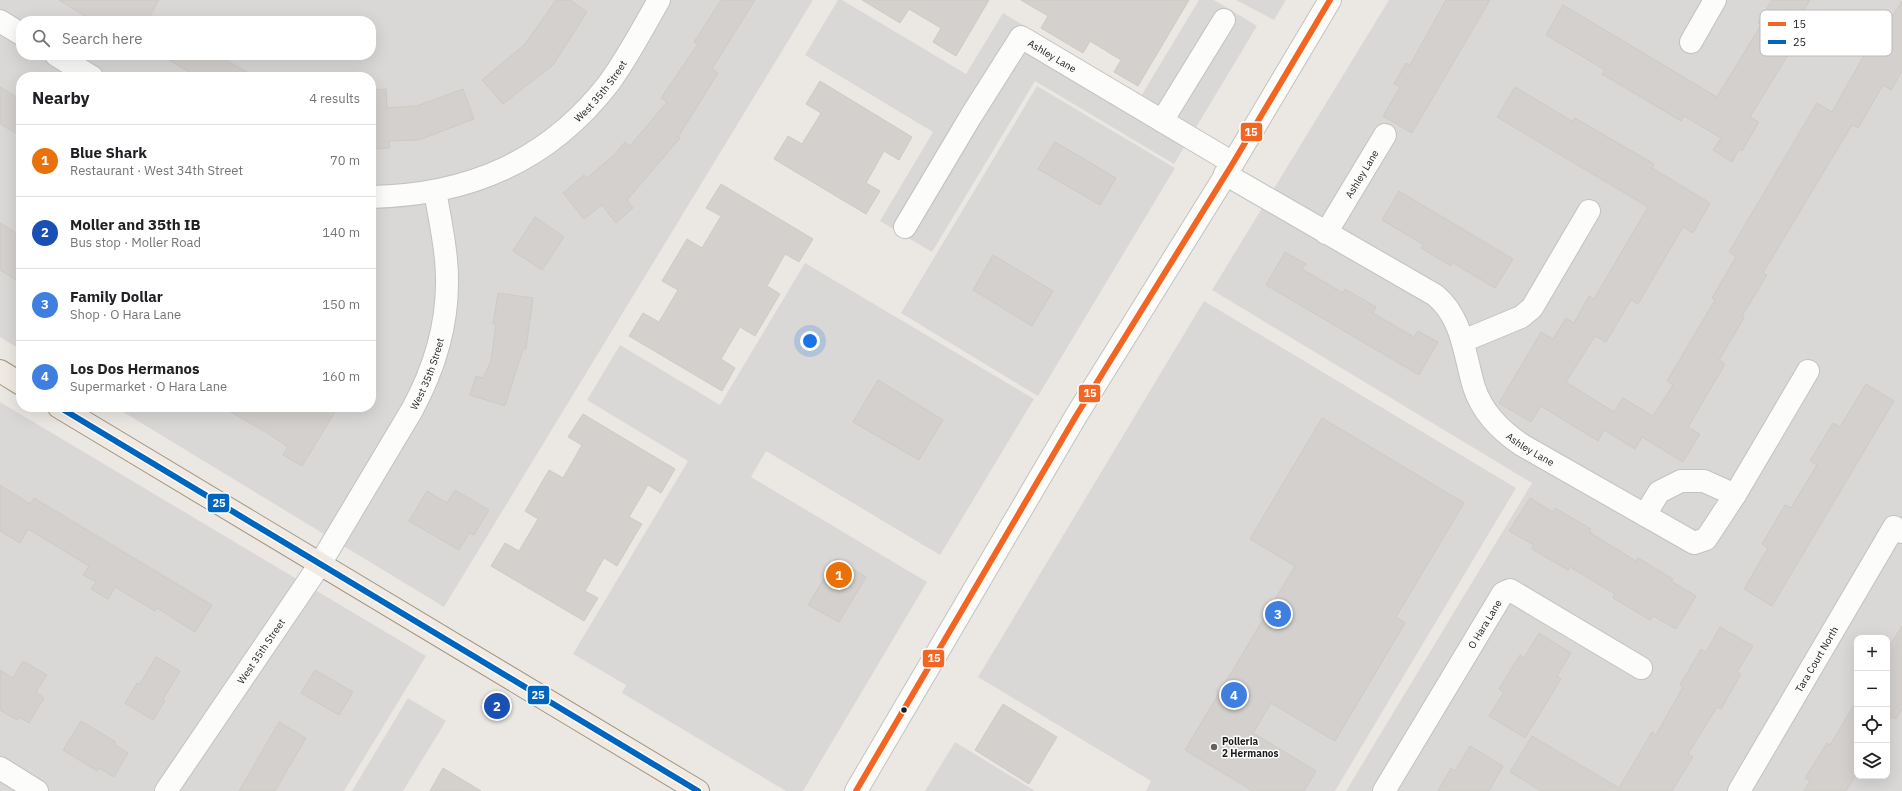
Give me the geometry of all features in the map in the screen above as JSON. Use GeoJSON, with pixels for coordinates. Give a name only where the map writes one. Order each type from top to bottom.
{"type":"FeatureCollection","features":[{"type":"Feature","properties":{"kind":"main road"},"geometry":{"type":"LineString","coordinates":[[0,372],[16,381]]}},
{"type":"Feature","properties":{"kind":"main road"},"geometry":{"type":"LineString","coordinates":[[67,412],[698,791]]}},
{"type":"Feature","properties":{"kind":"street","name":"West 35th Street"},"geometry":{"type":"LineString","coordinates":[[166,791],[320,564],[412,410],[434,359],[445,314],[447,262],[435,191],[478,180],[499,172],[522,160],[555,136],[583,111],[608,83],[659,0]]}},
{"type":"Feature","properties":{"kind":"street"},"geometry":{"type":"LineString","coordinates":[[856,791],[1076,416],[1229,168],[1330,0]]}},
{"type":"Feature","properties":{"kind":"street"},"geometry":{"type":"LineString","coordinates":[[1691,42],[1715,0]]}},
{"type":"Feature","properties":{"kind":"street"},"geometry":{"type":"LineString","coordinates":[[1162,121],[1224,20]]}},
{"type":"Feature","properties":{"kind":"street"},"geometry":{"type":"LineString","coordinates":[[0,21],[16,31]]}},
{"type":"Feature","properties":{"kind":"street","name":"Ashley Lane"},"geometry":{"type":"LineString","coordinates":[[905,226],[971,116],[1021,38],[1162,121],[1326,233],[1434,295],[1451,313],[1463,341],[1477,395],[1490,417],[1502,430],[1522,445],[1694,543],[1706,539],[1735,495],[1808,371]]}},
{"type":"Feature","properties":{"kind":"street"},"geometry":{"type":"LineString","coordinates":[[64,60],[84,72]]}},
{"type":"Feature","properties":{"kind":"street","name":"Ashley Lane"},"geometry":{"type":"LineString","coordinates":[[1326,233],[1385,135]]}},
{"type":"Feature","properties":{"kind":"street"},"geometry":{"type":"LineString","coordinates":[[376,197],[435,191]]}},
{"type":"Feature","properties":{"kind":"street"},"geometry":{"type":"LineString","coordinates":[[1463,341],[1521,317],[1532,308],[1589,211]]}},
{"type":"Feature","properties":{"kind":"street"},"geometry":{"type":"LineString","coordinates":[[1646,516],[1659,492],[1681,481],[1704,480],[1735,495]]}},
{"type":"Feature","properties":{"kind":"street","name":"Tara Court North"},"geometry":{"type":"LineString","coordinates":[[1740,791],[1898,530]]}},
{"type":"Feature","properties":{"kind":"street","name":"O Hara Lane"},"geometry":{"type":"LineString","coordinates":[[1384,791],[1506,590],[1510,590],[1641,668]]}},
{"type":"Feature","properties":{"kind":"street"},"geometry":{"type":"LineString","coordinates":[[0,768],[37,791]]}},
{"type":"Feature","properties":{"kind":"shaded area"},"geometry":{"type":"Polygon","coordinates":[[[0,0],[813,0],[444,607],[123,412],[376,412],[376,72],[16,72],[16,347],[0,337],[0,0]]]}},
{"type":"Feature","properties":{"kind":"shaded area"},"geometry":{"type":"Polygon","coordinates":[[[838,0],[842,0],[966,74],[1003,13],[1141,96],[1199,0],[1214,0],[1257,26],[1174,164],[1035,81],[932,252],[880,221],[933,132],[805,55],[838,0]]]}},
{"type":"Feature","properties":{"kind":"shaded area"},"geometry":{"type":"Polygon","coordinates":[[[1236,0],[1286,0],[1274,20],[1236,0]]]}},
{"type":"Feature","properties":{"kind":"shaded area"},"geometry":{"type":"Polygon","coordinates":[[[1389,0],[1902,0],[1902,791],[1346,791],[1532,483],[1212,290],[1389,0]]]}},
{"type":"Feature","properties":{"kind":"shaded area"},"geometry":{"type":"Polygon","coordinates":[[[1037,86],[1175,168],[1038,396],[901,313],[1037,86]]]}},
{"type":"Feature","properties":{"kind":"shaded area"},"geometry":{"type":"Polygon","coordinates":[[[805,263],[1034,399],[940,555],[766,451],[751,477],[927,582],[803,791],[786,791],[622,693],[626,685],[573,654],[688,461],[587,400],[620,345],[720,405],[805,263]]]}},
{"type":"Feature","properties":{"kind":"shaded area"},"geometry":{"type":"Polygon","coordinates":[[[1204,301],[1516,488],[1335,791],[1146,791],[1151,781],[978,677],[1204,301]]]}},
{"type":"Feature","properties":{"kind":"shaded area"},"geometry":{"type":"Polygon","coordinates":[[[0,402],[426,656],[344,791],[0,791],[0,402]]]}},
{"type":"Feature","properties":{"kind":"shaded area"},"geometry":{"type":"Polygon","coordinates":[[[408,698],[446,721],[403,791],[352,791],[408,698]]]}},
{"type":"Feature","properties":{"kind":"shaded area"},"geometry":{"type":"Polygon","coordinates":[[[955,742],[1035,791],[925,791],[955,742]]]}},
{"type":"Feature","properties":{"kind":"building"},"geometry":{"type":"Polygon","coordinates":[[[59,0],[159,0],[150,16],[85,16],[59,0]]]}},
{"type":"Feature","properties":{"kind":"building"},"geometry":{"type":"Polygon","coordinates":[[[556,0],[570,0],[587,12],[553,65],[503,104],[482,80],[525,44],[556,0]]]}},
{"type":"Feature","properties":{"kind":"building"},"geometry":{"type":"Polygon","coordinates":[[[721,0],[755,0],[712,69],[718,73],[678,137],[680,138],[627,200],[633,208],[616,223],[602,205],[584,219],[563,193],[584,175],[587,178],[615,154],[625,142],[630,146],[667,102],[661,98],[698,44],[694,42],[721,0]]]}},
{"type":"Feature","properties":{"kind":"building"},"geometry":{"type":"Polygon","coordinates":[[[862,0],[989,0],[956,56],[933,42],[941,28],[909,9],[900,23],[862,0]]]}},
{"type":"Feature","properties":{"kind":"building"},"geometry":{"type":"Polygon","coordinates":[[[1021,0],[1189,0],[1138,86],[1114,72],[1121,60],[1090,41],[1083,53],[1041,28],[1048,16],[1021,0]]]}},
{"type":"Feature","properties":{"kind":"building"},"geometry":{"type":"Polygon","coordinates":[[[1446,0],[1490,0],[1412,133],[1383,116],[1400,87],[1394,84],[1406,63],[1410,65],[1446,0]]]}},
{"type":"Feature","properties":{"kind":"building"},"geometry":{"type":"Polygon","coordinates":[[[1772,0],[1810,0],[1804,10],[1766,10],[1772,0]]]}},
{"type":"Feature","properties":{"kind":"building"},"geometry":{"type":"Polygon","coordinates":[[[1902,1],[1902,71],[1891,90],[1883,85],[1858,128],[1852,125],[1763,273],[1767,275],[1742,316],[1744,318],[1719,360],[1725,364],[1688,427],[1700,434],[1683,462],[1642,437],[1635,449],[1604,430],[1598,441],[1541,406],[1531,422],[1499,403],[1541,332],[1553,339],[1566,318],[1574,323],[1589,296],[1594,299],[1648,207],[1497,117],[1515,87],[1572,121],[1575,118],[1654,164],[1652,168],[1710,203],[1693,233],[1683,227],[1638,304],[1631,300],[1606,342],[1595,336],[1566,382],[1614,412],[1623,398],[1653,416],[1673,385],[1667,381],[1715,300],[1712,298],[1736,257],[1729,252],[1817,103],[1832,112],[1864,56],[1892,56],[1892,17],[1902,1]]]}},
{"type":"Feature","properties":{"kind":"building"},"geometry":{"type":"Polygon","coordinates":[[[1563,5],[1717,97],[1760,27],[1760,56],[1787,56],[1750,117],[1759,122],[1742,151],[1739,149],[1732,162],[1713,150],[1721,138],[1684,116],[1681,121],[1602,74],[1605,70],[1546,35],[1563,5]]]}},
{"type":"Feature","properties":{"kind":"building"},"geometry":{"type":"Polygon","coordinates":[[[169,60],[226,60],[247,72],[189,72],[169,60]]]}},
{"type":"Feature","properties":{"kind":"building"},"geometry":{"type":"Polygon","coordinates":[[[820,81],[912,137],[899,160],[884,151],[866,183],[880,191],[866,214],[774,159],[788,136],[802,144],[821,113],[806,104],[820,81]]]}},
{"type":"Feature","properties":{"kind":"building"},"geometry":{"type":"Polygon","coordinates":[[[0,87],[16,97],[16,133],[0,124],[0,87]]]}},
{"type":"Feature","properties":{"kind":"building"},"geometry":{"type":"Polygon","coordinates":[[[386,89],[387,108],[417,106],[463,89],[474,119],[419,140],[389,141],[390,148],[376,149],[376,90],[386,89]]]}},
{"type":"Feature","properties":{"kind":"building"},"geometry":{"type":"Polygon","coordinates":[[[1055,142],[1116,178],[1100,205],[1038,169],[1055,142]]]}},
{"type":"Feature","properties":{"kind":"building"},"geometry":{"type":"Polygon","coordinates":[[[721,184],[813,239],[799,262],[785,254],[767,286],[780,294],[755,336],[740,327],[721,359],[735,368],[722,391],[629,336],[643,313],[659,322],[678,290],[662,281],[687,239],[702,248],[721,216],[706,208],[721,184]]]}},
{"type":"Feature","properties":{"kind":"building"},"geometry":{"type":"Polygon","coordinates":[[[1399,191],[1513,259],[1495,288],[1453,263],[1451,266],[1421,248],[1424,245],[1382,220],[1399,191]]]}},
{"type":"Feature","properties":{"kind":"building"},"geometry":{"type":"Polygon","coordinates":[[[535,217],[564,237],[542,270],[513,251],[535,217]]]}},
{"type":"Feature","properties":{"kind":"building"},"geometry":{"type":"Polygon","coordinates":[[[0,223],[16,233],[16,280],[0,270],[0,223]]]}},
{"type":"Feature","properties":{"kind":"building"},"geometry":{"type":"Polygon","coordinates":[[[1285,252],[1306,264],[1302,269],[1343,293],[1345,289],[1376,307],[1373,313],[1414,337],[1418,331],[1438,342],[1419,375],[1266,285],[1285,252]]]}},
{"type":"Feature","properties":{"kind":"building"},"geometry":{"type":"Polygon","coordinates":[[[993,255],[1053,291],[1032,326],[973,290],[993,255]]]}},
{"type":"Feature","properties":{"kind":"building"},"geometry":{"type":"Polygon","coordinates":[[[498,293],[533,298],[526,349],[523,349],[505,406],[470,395],[476,376],[483,378],[491,361],[496,324],[493,324],[498,293]]]}},
{"type":"Feature","properties":{"kind":"building"},"geometry":{"type":"Polygon","coordinates":[[[878,380],[943,420],[919,460],[853,422],[878,380]]]}},
{"type":"Feature","properties":{"kind":"building"},"geometry":{"type":"Polygon","coordinates":[[[1866,384],[1894,401],[1772,606],[1744,589],[1768,548],[1762,544],[1785,505],[1791,508],[1817,465],[1810,461],[1833,423],[1840,427],[1866,384]]]}},
{"type":"Feature","properties":{"kind":"building"},"geometry":{"type":"Polygon","coordinates":[[[231,412],[335,412],[302,466],[283,455],[288,447],[231,412]]]}},
{"type":"Feature","properties":{"kind":"building"},"geometry":{"type":"Polygon","coordinates":[[[583,414],[675,469],[661,493],[648,485],[629,517],[642,524],[617,566],[604,558],[585,591],[598,598],[584,621],[491,566],[505,543],[519,551],[538,519],[525,511],[549,470],[563,478],[582,445],[568,437],[583,414]]]}},
{"type":"Feature","properties":{"kind":"building"},"geometry":{"type":"Polygon","coordinates":[[[1322,418],[1464,503],[1396,617],[1405,623],[1335,741],[1271,703],[1253,733],[1316,771],[1304,791],[1253,791],[1185,750],[1295,566],[1250,539],[1322,418]]]}},
{"type":"Feature","properties":{"kind":"building"},"geometry":{"type":"Polygon","coordinates":[[[0,485],[30,504],[34,498],[212,605],[195,632],[157,608],[155,611],[115,587],[108,599],[91,589],[96,582],[83,575],[89,566],[28,529],[20,543],[0,531],[0,485]]]}},
{"type":"Feature","properties":{"kind":"building"},"geometry":{"type":"Polygon","coordinates":[[[455,490],[489,510],[474,535],[469,533],[459,550],[409,521],[427,491],[447,503],[455,490]]]}},
{"type":"Feature","properties":{"kind":"building"},"geometry":{"type":"Polygon","coordinates":[[[1530,498],[1553,512],[1555,508],[1591,529],[1589,532],[1636,561],[1638,558],[1673,579],[1671,581],[1696,596],[1676,629],[1653,616],[1650,620],[1613,598],[1615,594],[1570,567],[1568,570],[1532,549],[1534,545],[1509,531],[1530,498]]]}},
{"type":"Feature","properties":{"kind":"building"},"geometry":{"type":"Polygon","coordinates":[[[836,559],[866,577],[839,622],[808,605],[836,559]]]}},
{"type":"Feature","properties":{"kind":"building"},"geometry":{"type":"Polygon","coordinates":[[[1902,626],[1902,709],[1896,719],[1892,717],[1890,720],[1890,671],[1890,645],[1902,626]]]}},
{"type":"Feature","properties":{"kind":"building"},"geometry":{"type":"Polygon","coordinates":[[[1720,627],[1753,646],[1737,672],[1741,674],[1721,709],[1717,707],[1688,754],[1693,757],[1672,791],[1541,791],[1510,772],[1532,736],[1619,788],[1652,732],[1656,735],[1683,687],[1680,685],[1701,649],[1706,652],[1720,627]]]}},
{"type":"Feature","properties":{"kind":"building"},"geometry":{"type":"Polygon","coordinates":[[[1539,633],[1571,653],[1557,676],[1561,679],[1525,738],[1489,716],[1504,692],[1499,689],[1520,655],[1524,658],[1539,633]]]}},
{"type":"Feature","properties":{"kind":"building"},"geometry":{"type":"Polygon","coordinates":[[[156,657],[180,671],[163,699],[165,701],[153,720],[125,703],[137,683],[140,684],[156,657]]]}},
{"type":"Feature","properties":{"kind":"building"},"geometry":{"type":"Polygon","coordinates":[[[23,661],[47,675],[36,692],[44,698],[29,723],[19,717],[17,720],[0,710],[0,670],[13,678],[23,661]]]}},
{"type":"Feature","properties":{"kind":"building"},"geometry":{"type":"Polygon","coordinates":[[[315,670],[353,692],[339,715],[301,693],[315,670]]]}},
{"type":"Feature","properties":{"kind":"building"},"geometry":{"type":"Polygon","coordinates":[[[1003,704],[1057,737],[1029,784],[975,750],[1003,704]]]}},
{"type":"Feature","properties":{"kind":"building"},"geometry":{"type":"Polygon","coordinates":[[[1854,705],[1854,778],[1846,791],[1804,791],[1810,781],[1805,778],[1827,743],[1830,745],[1854,705]]]}},
{"type":"Feature","properties":{"kind":"building"},"geometry":{"type":"Polygon","coordinates":[[[81,721],[116,742],[114,744],[128,753],[114,777],[99,768],[97,771],[63,750],[81,721]]]}},
{"type":"Feature","properties":{"kind":"building"},"geometry":{"type":"Polygon","coordinates":[[[279,722],[306,738],[275,791],[239,791],[279,722]]]}},
{"type":"Feature","properties":{"kind":"building"},"geometry":{"type":"Polygon","coordinates":[[[1470,746],[1503,766],[1489,791],[1438,791],[1451,768],[1455,771],[1470,746]]]}},
{"type":"Feature","properties":{"kind":"building"},"geometry":{"type":"Polygon","coordinates":[[[443,768],[481,791],[430,791],[443,768]]]}},
{"type":"Feature","properties":{"kind":"transit line","name":"15"},"geometry":{"type":"LineString","coordinates":[[856,791],[1076,416],[1233,163],[1330,0]]}},
{"type":"Feature","properties":{"kind":"transit line","name":"25"},"geometry":{"type":"LineString","coordinates":[[67,412],[698,791]]}},
{"type":"Feature","properties":{"kind":"place","name":"Blue Shark"},"geometry":{"type":"Point","coordinates":[839,575]}},
{"type":"Feature","properties":{"kind":"place","name":"Family Dollar"},"geometry":{"type":"Point","coordinates":[1278,614]}},
{"type":"Feature","properties":{"kind":"place","name":"Los Dos Hermanos"},"geometry":{"type":"Point","coordinates":[1234,695]}},
{"type":"Feature","properties":{"kind":"place","name":"Moller and 35th IB"},"geometry":{"type":"Point","coordinates":[497,706]}},
{"type":"Feature","properties":{"kind":"place","name":"Polleria 2 Hermanos"},"geometry":{"type":"Point","coordinates":[1214,747]}}]}
